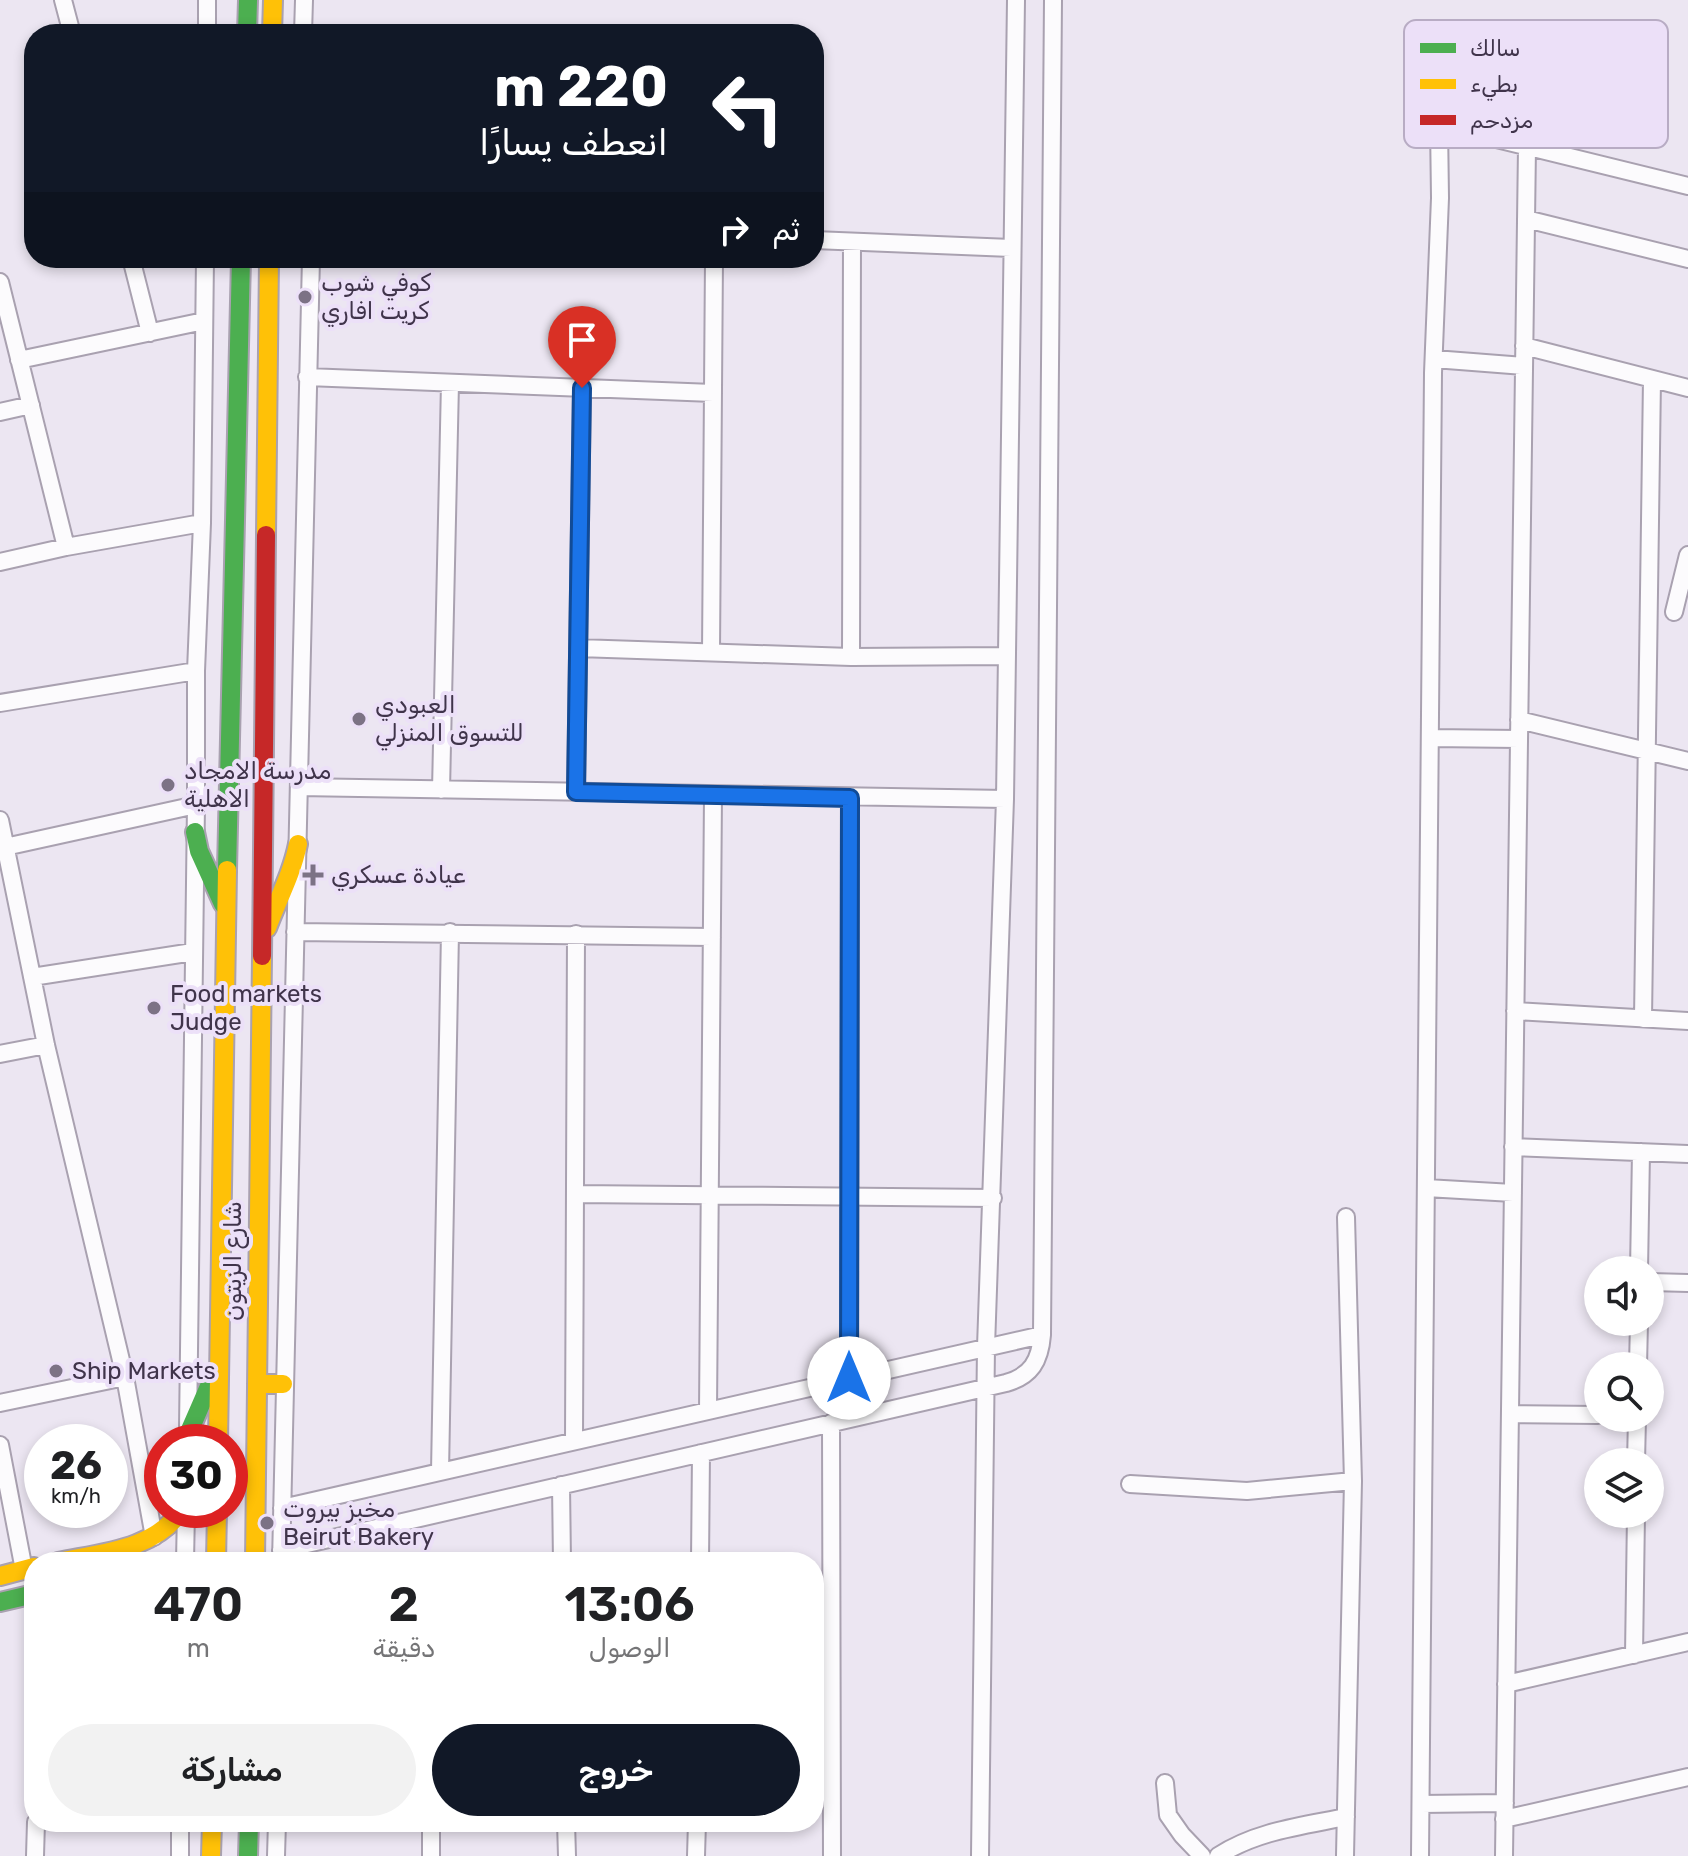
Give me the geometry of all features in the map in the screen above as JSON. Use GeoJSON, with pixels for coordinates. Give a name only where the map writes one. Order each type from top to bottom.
{"type":"FeatureCollection","features":[{"type":"Feature","properties":{"kind":"main road"},"geometry":{"type":"LineString","coordinates":[[247,24],[248,0]]}},
{"type":"Feature","properties":{"kind":"main road"},"geometry":{"type":"LineString","coordinates":[[272,24],[273,0]]}},
{"type":"Feature","properties":{"kind":"main road","name":"شارع الزيتون"},"geometry":{"type":"LineString","coordinates":[[218,1424],[221,1142],[241,268]]}},
{"type":"Feature","properties":{"kind":"main road"},"geometry":{"type":"LineString","coordinates":[[261,961],[269,268]]}},
{"type":"Feature","properties":{"kind":"main road"},"geometry":{"type":"LineString","coordinates":[[195,832],[199,851],[222,900],[226,917]]}},
{"type":"Feature","properties":{"kind":"main road"},"geometry":{"type":"LineString","coordinates":[[261,961],[267,925],[292,872],[298,844]]}},
{"type":"Feature","properties":{"kind":"main road","name":"شارع الزيتون"},"geometry":{"type":"LineString","coordinates":[[255,1552],[261,961]]}},
{"type":"Feature","properties":{"kind":"main road"},"geometry":{"type":"LineString","coordinates":[[224,1072],[238,1081],[254,1076],[259,1069]]}},
{"type":"Feature","properties":{"kind":"main road"},"geometry":{"type":"LineString","coordinates":[[221,1142],[236,1132],[252,1137],[258,1144]]}},
{"type":"Feature","properties":{"kind":"main road"},"geometry":{"type":"LineString","coordinates":[[193,1424],[209,1389],[219,1348]]}},
{"type":"Feature","properties":{"kind":"main road"},"geometry":{"type":"LineString","coordinates":[[257,1384],[283,1384]]}},
{"type":"Feature","properties":{"kind":"main road"},"geometry":{"type":"LineString","coordinates":[[102,1552],[154,1537],[169,1528]]}},
{"type":"Feature","properties":{"kind":"main road"},"geometry":{"type":"LineString","coordinates":[[216,1552],[217,1528]]}},
{"type":"Feature","properties":{"kind":"main road"},"geometry":{"type":"LineString","coordinates":[[129,1546],[146,1548],[147,1552]]}},
{"type":"Feature","properties":{"kind":"main road"},"geometry":{"type":"LineString","coordinates":[[0,1576],[24,1569]]}},
{"type":"Feature","properties":{"kind":"main road"},"geometry":{"type":"LineString","coordinates":[[0,1602],[24,1596]]}},
{"type":"Feature","properties":{"kind":"main road"},"geometry":{"type":"LineString","coordinates":[[211,1856],[212,1832]]}},
{"type":"Feature","properties":{"kind":"main road"},"geometry":{"type":"LineString","coordinates":[[248,1856],[249,1832]]}},
{"type":"Feature","properties":{"kind":"street"},"geometry":{"type":"LineString","coordinates":[[63,0],[69,24]]}},
{"type":"Feature","properties":{"kind":"street"},"geometry":{"type":"LineString","coordinates":[[207,0],[207,24]]}},
{"type":"Feature","properties":{"kind":"street"},"geometry":{"type":"LineString","coordinates":[[303,24],[304,0]]}},
{"type":"Feature","properties":{"kind":"street"},"geometry":{"type":"LineString","coordinates":[[980,1856],[986,1347],[1005,799],[1016,0]]}},
{"type":"Feature","properties":{"kind":"street"},"geometry":{"type":"LineString","coordinates":[[297,1552],[561,1485],[1019,1379],[1035,1366],[1041,1351],[1042,1335],[1053,0]]}},
{"type":"Feature","properties":{"kind":"street"},"geometry":{"type":"LineString","coordinates":[[1420,1856],[1434,359],[1439,148]]}},
{"type":"Feature","properties":{"kind":"street"},"geometry":{"type":"LineString","coordinates":[[1504,1856],[1527,148]]}},
{"type":"Feature","properties":{"kind":"street"},"geometry":{"type":"LineString","coordinates":[[1531,148],[1688,186]]}},
{"type":"Feature","properties":{"kind":"street"},"geometry":{"type":"LineString","coordinates":[[1526,219],[1688,259]]}},
{"type":"Feature","properties":{"kind":"street"},"geometry":{"type":"LineString","coordinates":[[824,241],[1011,248]]}},
{"type":"Feature","properties":{"kind":"street"},"geometry":{"type":"LineString","coordinates":[[851,657],[852,242]]}},
{"type":"Feature","properties":{"kind":"street"},"geometry":{"type":"LineString","coordinates":[[134,268],[150,333]]}},
{"type":"Feature","properties":{"kind":"street"},"geometry":{"type":"LineString","coordinates":[[188,1424],[196,671],[202,523],[205,268]]}},
{"type":"Feature","properties":{"kind":"street"},"geometry":{"type":"LineString","coordinates":[[281,1552],[311,268]]}},
{"type":"Feature","properties":{"kind":"street"},"geometry":{"type":"LineString","coordinates":[[711,652],[714,268]]}},
{"type":"Feature","properties":{"kind":"street"},"geometry":{"type":"LineString","coordinates":[[0,282],[66,547]]}},
{"type":"Feature","properties":{"kind":"street"},"geometry":{"type":"LineString","coordinates":[[19,360],[204,321]]}},
{"type":"Feature","properties":{"kind":"street"},"geometry":{"type":"LineString","coordinates":[[1524,346],[1688,388]]}},
{"type":"Feature","properties":{"kind":"street"},"geometry":{"type":"LineString","coordinates":[[1434,359],[1524,366]]}},
{"type":"Feature","properties":{"kind":"street"},"geometry":{"type":"LineString","coordinates":[[307,377],[713,393]]}},
{"type":"Feature","properties":{"kind":"street"},"geometry":{"type":"LineString","coordinates":[[1643,1019],[1652,379]]}},
{"type":"Feature","properties":{"kind":"street"},"geometry":{"type":"LineString","coordinates":[[441,790],[450,383]]}},
{"type":"Feature","properties":{"kind":"street"},"geometry":{"type":"LineString","coordinates":[[576,792],[582,388]]}},
{"type":"Feature","properties":{"kind":"street"},"geometry":{"type":"LineString","coordinates":[[0,412],[31,405]]}},
{"type":"Feature","properties":{"kind":"street"},"geometry":{"type":"LineString","coordinates":[[0,562],[202,523]]}},
{"type":"Feature","properties":{"kind":"street"},"geometry":{"type":"LineString","coordinates":[[1649,606],[1681,614],[1688,555]]}},
{"type":"Feature","properties":{"kind":"street"},"geometry":{"type":"LineString","coordinates":[[578,648],[851,657],[1007,656]]}},
{"type":"Feature","properties":{"kind":"street"},"geometry":{"type":"LineString","coordinates":[[0,703],[196,671]]}},
{"type":"Feature","properties":{"kind":"street"},"geometry":{"type":"LineString","coordinates":[[1519,720],[1688,761]]}},
{"type":"Feature","properties":{"kind":"street"},"geometry":{"type":"LineString","coordinates":[[1430,738],[1519,739]]}},
{"type":"Feature","properties":{"kind":"street"},"geometry":{"type":"LineString","coordinates":[[299,787],[1005,799]]}},
{"type":"Feature","properties":{"kind":"street"},"geometry":{"type":"LineString","coordinates":[[708,1411],[713,795]]}},
{"type":"Feature","properties":{"kind":"street"},"geometry":{"type":"LineString","coordinates":[[849,1378],[850,798]]}},
{"type":"Feature","properties":{"kind":"street"},"geometry":{"type":"LineString","coordinates":[[5,847],[196,805]]}},
{"type":"Feature","properties":{"kind":"street"},"geometry":{"type":"LineString","coordinates":[[0,820],[46,1045],[125,1377],[154,1537]]}},
{"type":"Feature","properties":{"kind":"street"},"geometry":{"type":"LineString","coordinates":[[295,932],[712,937]]}},
{"type":"Feature","properties":{"kind":"street"},"geometry":{"type":"LineString","coordinates":[[440,1472],[450,932]]}},
{"type":"Feature","properties":{"kind":"street"},"geometry":{"type":"LineString","coordinates":[[574,1441],[576,934]]}},
{"type":"Feature","properties":{"kind":"street"},"geometry":{"type":"LineString","coordinates":[[32,977],[193,952]]}},
{"type":"Feature","properties":{"kind":"street"},"geometry":{"type":"LineString","coordinates":[[1515,1011],[1688,1021]]}},
{"type":"Feature","properties":{"kind":"street"},"geometry":{"type":"LineString","coordinates":[[0,1054],[46,1045]]}},
{"type":"Feature","properties":{"kind":"street"},"geometry":{"type":"LineString","coordinates":[[1513,1147],[1688,1154]]}},
{"type":"Feature","properties":{"kind":"street"},"geometry":{"type":"LineString","coordinates":[[1639,1256],[1641,1152]]}},
{"type":"Feature","properties":{"kind":"street"},"geometry":{"type":"LineString","coordinates":[[1426,1188],[1513,1193]]}},
{"type":"Feature","properties":{"kind":"street"},"geometry":{"type":"LineString","coordinates":[[575,1194],[993,1198]]}},
{"type":"Feature","properties":{"kind":"street"},"geometry":{"type":"LineString","coordinates":[[1345,1856],[1353,1481],[1346,1217]]}},
{"type":"Feature","properties":{"kind":"street"},"geometry":{"type":"LineString","coordinates":[[1664,1282],[1688,1283]]}},
{"type":"Feature","properties":{"kind":"street"},"geometry":{"type":"LineString","coordinates":[[282,1508],[1042,1335]]}},
{"type":"Feature","properties":{"kind":"street"},"geometry":{"type":"LineString","coordinates":[[0,1403],[125,1377]]}},
{"type":"Feature","properties":{"kind":"street"},"geometry":{"type":"LineString","coordinates":[[1510,1414],[1584,1415]]}},
{"type":"Feature","properties":{"kind":"street"},"geometry":{"type":"LineString","coordinates":[[831,1423],[832,1856]]}},
{"type":"Feature","properties":{"kind":"street"},"geometry":{"type":"LineString","coordinates":[[0,1445],[25,1552]]}},
{"type":"Feature","properties":{"kind":"street"},"geometry":{"type":"LineString","coordinates":[[700,1552],[701,1453]]}},
{"type":"Feature","properties":{"kind":"street"},"geometry":{"type":"LineString","coordinates":[[1130,1484],[1247,1491],[1353,1481]]}},
{"type":"Feature","properties":{"kind":"street"},"geometry":{"type":"LineString","coordinates":[[561,1485],[562,1552]]}},
{"type":"Feature","properties":{"kind":"street"},"geometry":{"type":"LineString","coordinates":[[184,1528],[185,1552]]}},
{"type":"Feature","properties":{"kind":"street"},"geometry":{"type":"LineString","coordinates":[[1634,1655],[1636,1528]]}},
{"type":"Feature","properties":{"kind":"street"},"geometry":{"type":"LineString","coordinates":[[1506,1684],[1688,1642]]}},
{"type":"Feature","properties":{"kind":"street"},"geometry":{"type":"LineString","coordinates":[[1421,1804],[1504,1811],[1688,1777]]}},
{"type":"Feature","properties":{"kind":"street"},"geometry":{"type":"LineString","coordinates":[[1165,1783],[1168,1815],[1202,1856]]}},
{"type":"Feature","properties":{"kind":"street"},"geometry":{"type":"LineString","coordinates":[[1218,1856],[1231,1847],[1264,1834],[1346,1817]]}},
{"type":"Feature","properties":{"kind":"street"},"geometry":{"type":"LineString","coordinates":[[35,1856],[36,1832]]}},
{"type":"Feature","properties":{"kind":"street"},"geometry":{"type":"LineString","coordinates":[[180,1832],[180,1856]]}},
{"type":"Feature","properties":{"kind":"street"},"geometry":{"type":"LineString","coordinates":[[276,1856],[277,1832]]}},
{"type":"Feature","properties":{"kind":"street"},"geometry":{"type":"LineString","coordinates":[[431,1832],[431,1856]]}},
{"type":"Feature","properties":{"kind":"street"},"geometry":{"type":"LineString","coordinates":[[566,1832],[567,1856]]}},
{"type":"Feature","properties":{"kind":"street"},"geometry":{"type":"LineString","coordinates":[[696,1856],[697,1832]]}},
{"type":"Feature","properties":{"kind":"traffic: fast"},"geometry":{"type":"LineString","coordinates":[[247,24],[248,0]]}},
{"type":"Feature","properties":{"kind":"traffic: fast"},"geometry":{"type":"LineString","coordinates":[[227,870],[241,268]]}},
{"type":"Feature","properties":{"kind":"traffic: fast"},"geometry":{"type":"LineString","coordinates":[[195,832],[199,851],[223,904]]}},
{"type":"Feature","properties":{"kind":"traffic: fast"},"geometry":{"type":"LineString","coordinates":[[192,1424],[213,1377]]}},
{"type":"Feature","properties":{"kind":"traffic: fast"},"geometry":{"type":"LineString","coordinates":[[0,1602],[24,1596]]}},
{"type":"Feature","properties":{"kind":"traffic: fast"},"geometry":{"type":"LineString","coordinates":[[248,1856],[249,1832]]}},
{"type":"Feature","properties":{"kind":"traffic: slow"},"geometry":{"type":"LineString","coordinates":[[272,24],[273,0]]}},
{"type":"Feature","properties":{"kind":"traffic: slow"},"geometry":{"type":"LineString","coordinates":[[266,535],[269,268]]}},
{"type":"Feature","properties":{"kind":"traffic: slow"},"geometry":{"type":"LineString","coordinates":[[267,928],[298,844]]}},
{"type":"Feature","properties":{"kind":"traffic: slow"},"geometry":{"type":"LineString","coordinates":[[218,1424],[227,870]]}},
{"type":"Feature","properties":{"kind":"traffic: slow"},"geometry":{"type":"LineString","coordinates":[[255,1552],[262,956]]}},
{"type":"Feature","properties":{"kind":"traffic: slow"},"geometry":{"type":"LineString","coordinates":[[257,1384],[283,1384]]}},
{"type":"Feature","properties":{"kind":"traffic: slow"},"geometry":{"type":"LineString","coordinates":[[109,1552],[142,1542],[164,1528]]}},
{"type":"Feature","properties":{"kind":"traffic: slow"},"geometry":{"type":"LineString","coordinates":[[216,1552],[217,1528]]}},
{"type":"Feature","properties":{"kind":"traffic: slow"},"geometry":{"type":"LineString","coordinates":[[0,1576],[24,1570]]}},
{"type":"Feature","properties":{"kind":"traffic: slow"},"geometry":{"type":"LineString","coordinates":[[211,1856],[212,1832]]}},
{"type":"Feature","properties":{"kind":"traffic: jam"},"geometry":{"type":"LineString","coordinates":[[262,956],[266,535]]}},
{"type":"Feature","properties":{"kind":"place","name":"كوفي شوب كريت افاري"},"geometry":{"type":"Point","coordinates":[305,297]}},
{"type":"Feature","properties":{"kind":"place","name":"العبودي للتسوق المنزلي"},"geometry":{"type":"Point","coordinates":[359,719]}},
{"type":"Feature","properties":{"kind":"place","name":"مدرسة الامجاد الاهلية"},"geometry":{"type":"Point","coordinates":[168,785]}},
{"type":"Feature","properties":{"kind":"place","name":"عيادة عسكري"},"geometry":{"type":"Point","coordinates":[313,875]}},
{"type":"Feature","properties":{"kind":"place","name":"Food markets Judge"},"geometry":{"type":"Point","coordinates":[154,1008]}},
{"type":"Feature","properties":{"kind":"place","name":"Ship Markets"},"geometry":{"type":"Point","coordinates":[56,1371]}},
{"type":"Feature","properties":{"kind":"place","name":"مخبز بيروت Beirut Bakery"},"geometry":{"type":"Point","coordinates":[267,1523]}},
{"type":"Feature","properties":{"kind":"route"},"geometry":{"type":"LineString","coordinates":[[582,388],[576,792],[850,798],[849,1378]]}}]}
